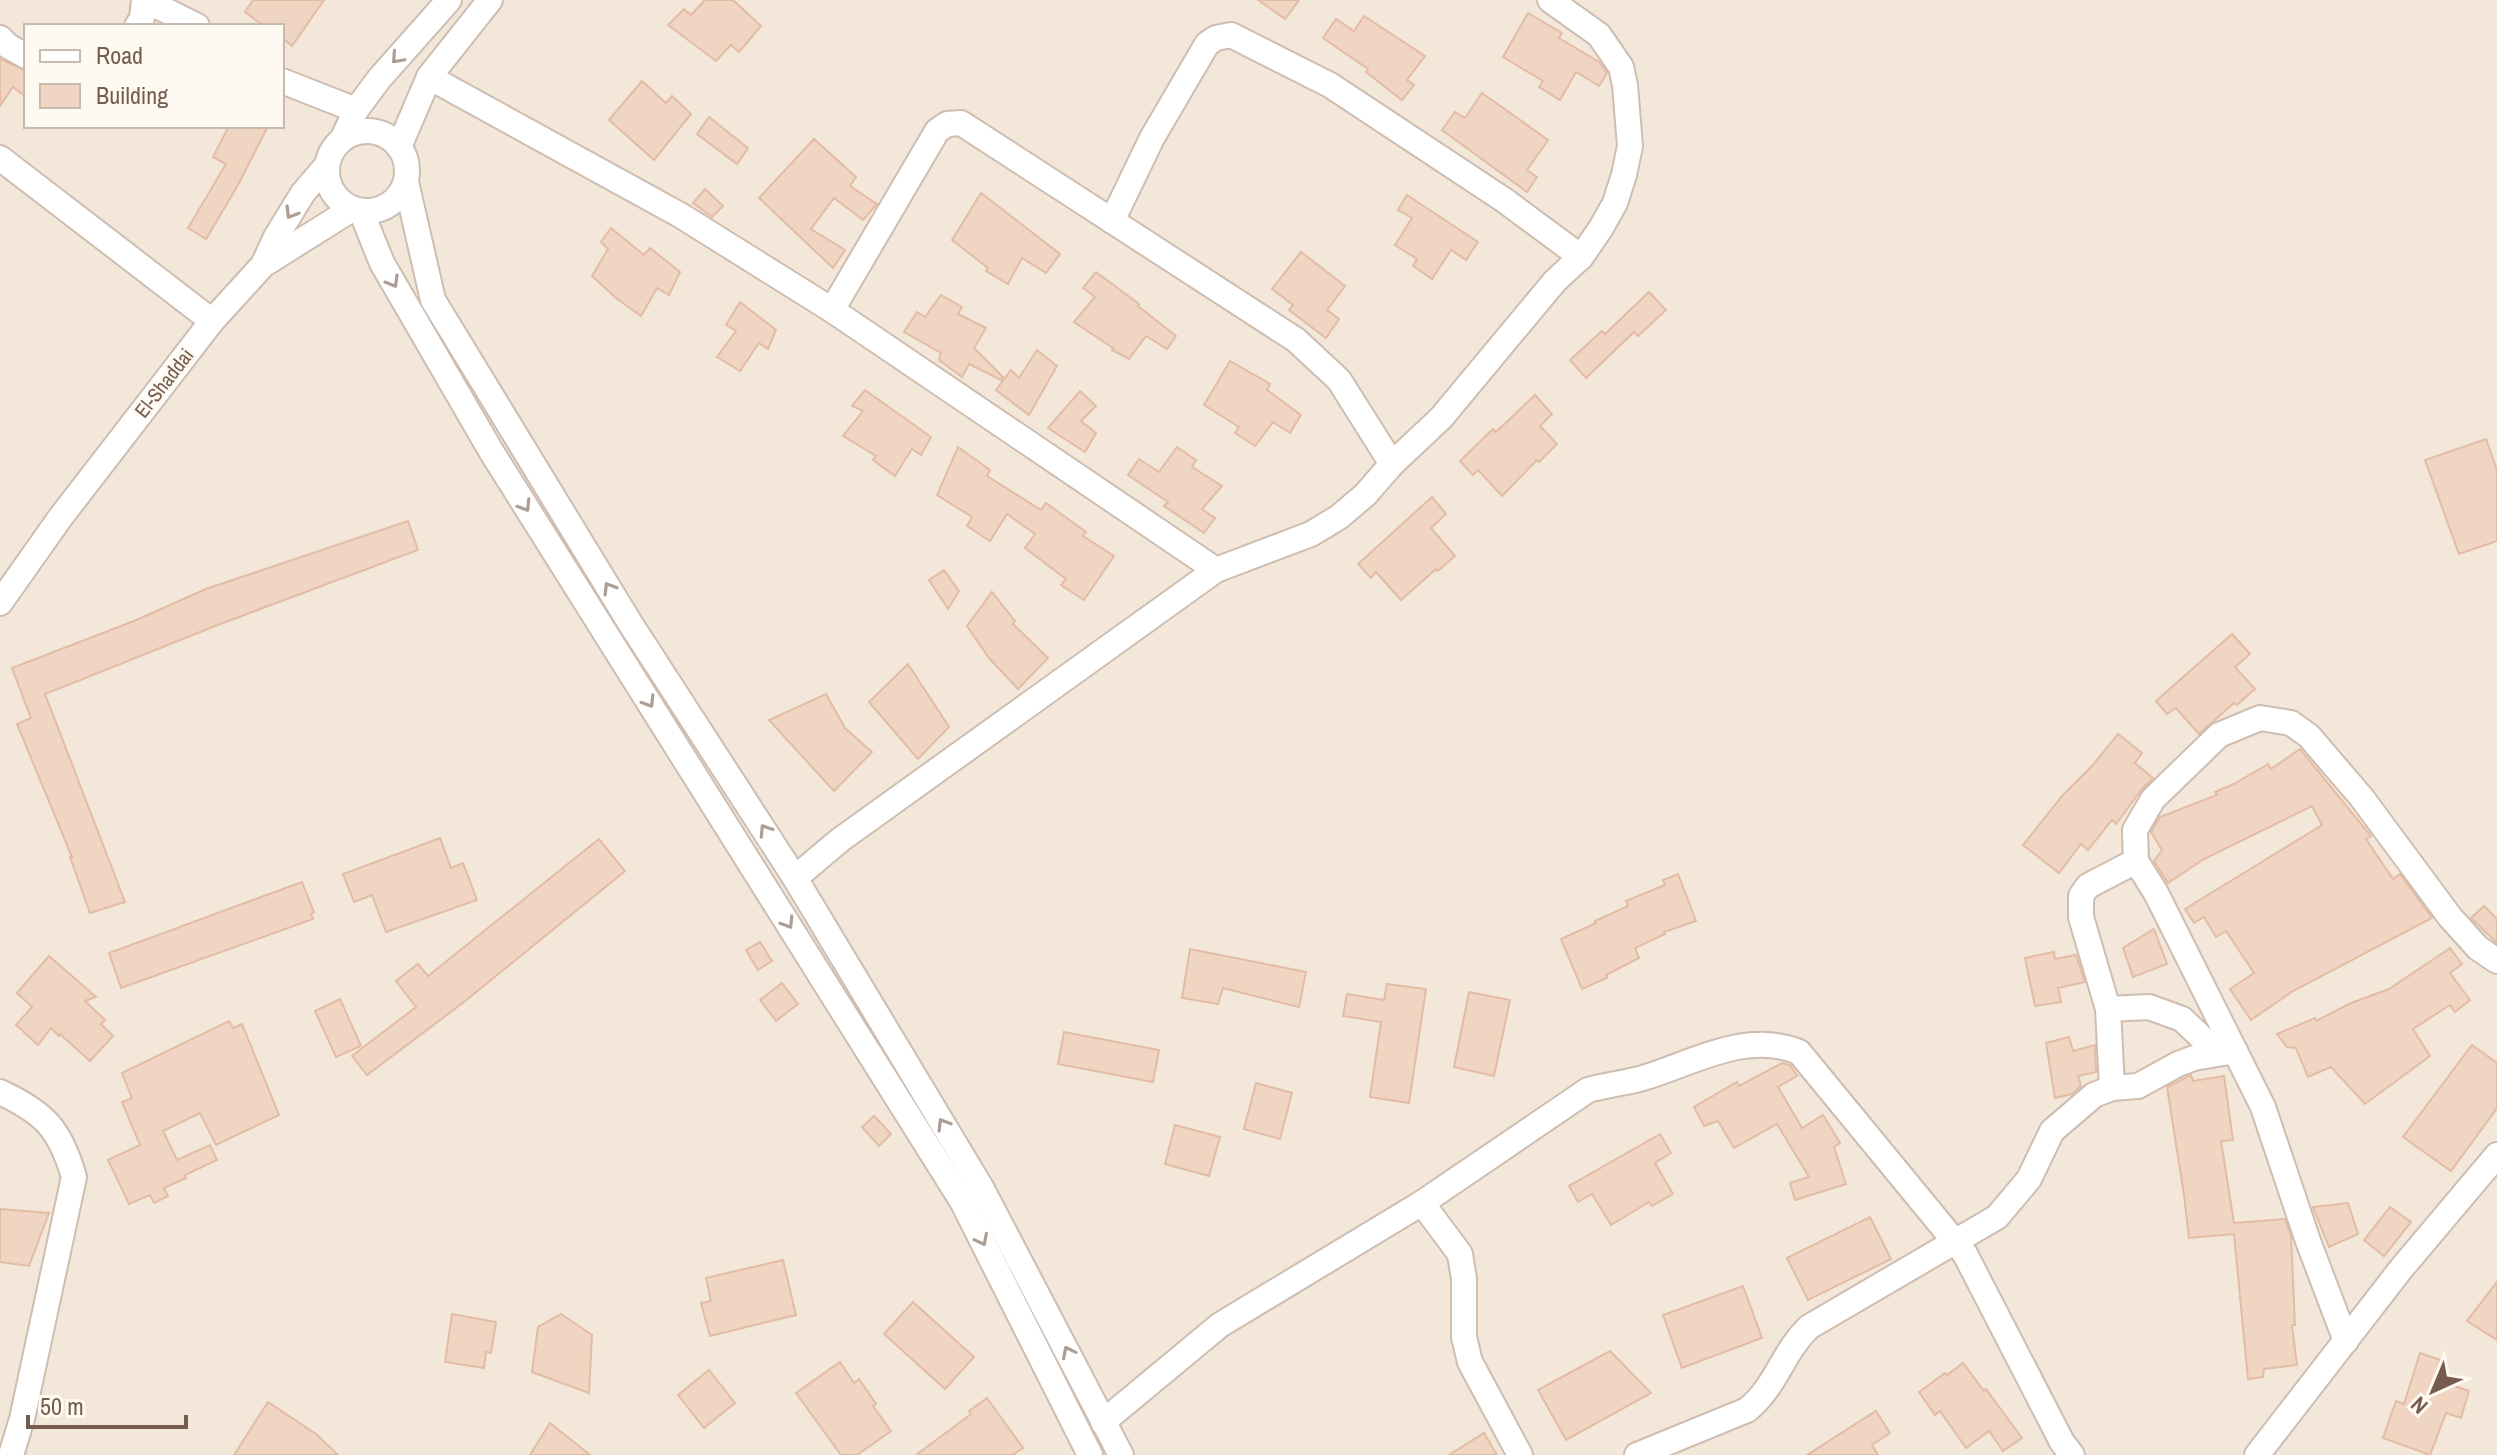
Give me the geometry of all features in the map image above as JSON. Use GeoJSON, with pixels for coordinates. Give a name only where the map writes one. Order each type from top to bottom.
{"type":"FeatureCollection","features":[{"type":"Feature","properties":{"kind":"street"},"geometry":{"type":"LineString","coordinates":[[138,24],[145,0],[193,24]]}},
{"type":"Feature","properties":{"kind":"street"},"geometry":{"type":"LineString","coordinates":[[399,147],[429,77],[490,0]]}},
{"type":"Feature","properties":{"kind":"street"},"geometry":{"type":"LineString","coordinates":[[795,878],[840,840],[1216,570],[1311,534],[1339,517],[1428,432],[1555,281],[1581,257],[1615,203],[1630,146],[1629,112],[1621,67],[1612,52],[1599,35],[1550,0]]}},
{"type":"Feature","properties":{"kind":"street"},"geometry":{"type":"LineString","coordinates":[[343,138],[356,110],[443,2],[466,28]]}},
{"type":"Feature","properties":{"kind":"street"},"geometry":{"type":"LineString","coordinates":[[1112,221],[1152,138],[1207,44],[1216,38],[1231,35],[1330,85],[1504,200],[1581,257]]}},
{"type":"Feature","properties":{"kind":"street"},"geometry":{"type":"LineString","coordinates":[[0,38],[24,55]]}},
{"type":"Feature","properties":{"kind":"street"},"geometry":{"type":"LineString","coordinates":[[429,77],[680,215],[832,310],[1216,570]]}},
{"type":"Feature","properties":{"kind":"street"},"geometry":{"type":"LineString","coordinates":[[284,82],[356,110]]}},
{"type":"Feature","properties":{"kind":"street"},"geometry":{"type":"LineString","coordinates":[[832,310],[937,131],[947,124],[961,123],[1296,340],[1339,380],[1392,464]]}},
{"type":"Feature","properties":{"kind":"street"},"geometry":{"type":"LineString","coordinates":[[1090,1455],[972,1195],[608,636],[475,424],[382,263],[356,210],[340,202],[332,191],[327,179],[327,165],[335,145],[343,138],[354,132],[367,131],[390,138],[399,147],[407,170],[406,182],[433,300],[630,623],[795,878],[1121,1455]]}},
{"type":"Feature","properties":{"kind":"street"},"geometry":{"type":"LineString","coordinates":[[0,158],[212,321]]}},
{"type":"Feature","properties":{"kind":"street","name":"El-Shaddai"},"geometry":{"type":"LineString","coordinates":[[0,603],[60,518],[212,321],[263,265],[303,193],[327,165]]}},
{"type":"Feature","properties":{"kind":"street"},"geometry":{"type":"LineString","coordinates":[[263,265],[356,210],[383,208],[393,202],[406,182]]}},
{"type":"Feature","properties":{"kind":"street"},"geometry":{"type":"LineString","coordinates":[[608,636],[630,623]]}},
{"type":"Feature","properties":{"kind":"street"},"geometry":{"type":"LineString","coordinates":[[2346,1341],[2263,1107],[2227,1052],[2156,893],[2136,861],[2135,830],[2153,799],[2219,735],[2260,718],[2291,723],[2309,736],[2362,798],[2450,917],[2478,948],[2497,961]]}},
{"type":"Feature","properties":{"kind":"street"},"geometry":{"type":"LineString","coordinates":[[2112,1088],[2108,1009],[2081,917],[2081,896],[2088,886],[2136,861]]}},
{"type":"Feature","properties":{"kind":"street"},"geometry":{"type":"LineString","coordinates":[[2108,1009],[2149,1007],[2182,1019],[2227,1052]]}},
{"type":"Feature","properties":{"kind":"street"},"geometry":{"type":"LineString","coordinates":[[1103,1422],[1220,1325],[1422,1203],[1588,1090],[1614,1082],[1640,1079],[1734,1046],[1783,1045],[1799,1052],[1965,1254],[2062,1442],[2072,1455]]}},
{"type":"Feature","properties":{"kind":"street"},"geometry":{"type":"LineString","coordinates":[[1637,1455],[1747,1410],[1770,1388],[1781,1362],[1809,1327],[1997,1217],[2029,1179],[2052,1131],[2094,1095],[2112,1088],[2138,1086],[2178,1064],[2227,1052]]}},
{"type":"Feature","properties":{"kind":"street"},"geometry":{"type":"LineString","coordinates":[[0,1092],[27,1105],[52,1128],[65,1147],[74,1177],[22,1419],[11,1455]]}},
{"type":"Feature","properties":{"kind":"street"},"geometry":{"type":"LineString","coordinates":[[2257,1455],[2401,1269],[2497,1155]]}},
{"type":"Feature","properties":{"kind":"street"},"geometry":{"type":"LineString","coordinates":[[1422,1203],[1460,1254],[1464,1279],[1464,1337],[1470,1362],[1520,1455]]}},
{"type":"Feature","properties":{"kind":"shaded area"},"geometry":{"type":"Polygon","coordinates":[[[0,0],[2497,0],[2497,1455],[0,1455],[0,0]]]}},
{"type":"Feature","properties":{"kind":"building"},"geometry":{"type":"Polygon","coordinates":[[[253,0],[324,0],[292,46],[284,40],[284,24],[261,24],[245,12],[253,0]]]}},
{"type":"Feature","properties":{"kind":"building"},"geometry":{"type":"Polygon","coordinates":[[[705,0],[733,0],[761,26],[739,52],[731,45],[716,61],[668,25],[684,9],[691,15],[705,0]]]}},
{"type":"Feature","properties":{"kind":"building"},"geometry":{"type":"Polygon","coordinates":[[[1258,0],[1299,0],[1285,19],[1258,0]]]}},
{"type":"Feature","properties":{"kind":"building"},"geometry":{"type":"Polygon","coordinates":[[[1528,13],[1562,33],[1559,38],[1599,62],[1607,73],[1599,86],[1576,72],[1560,100],[1539,87],[1543,81],[1503,57],[1528,13]]]}},
{"type":"Feature","properties":{"kind":"building"},"geometry":{"type":"Polygon","coordinates":[[[1364,16],[1425,56],[1407,80],[1414,85],[1402,100],[1366,72],[1368,69],[1323,38],[1336,19],[1354,31],[1364,16]]]}},
{"type":"Feature","properties":{"kind":"building"},"geometry":{"type":"Polygon","coordinates":[[[0,59],[24,70],[24,95],[13,87],[0,106],[0,59]]]}},
{"type":"Feature","properties":{"kind":"building"},"geometry":{"type":"Polygon","coordinates":[[[642,81],[666,103],[672,96],[691,114],[654,160],[609,120],[642,81]]]}},
{"type":"Feature","properties":{"kind":"building"},"geometry":{"type":"Polygon","coordinates":[[[1482,93],[1548,140],[1527,170],[1537,177],[1527,192],[1442,130],[1455,112],[1465,118],[1482,93]]]}},
{"type":"Feature","properties":{"kind":"building"},"geometry":{"type":"Polygon","coordinates":[[[709,117],[748,148],[737,164],[697,134],[709,117]]]}},
{"type":"Feature","properties":{"kind":"building"},"geometry":{"type":"Polygon","coordinates":[[[228,128],[267,128],[206,239],[188,228],[226,164],[213,157],[228,128]]]}},
{"type":"Feature","properties":{"kind":"building"},"geometry":{"type":"Polygon","coordinates":[[[814,139],[856,177],[850,186],[877,204],[863,220],[834,198],[811,229],[845,250],[833,268],[759,198],[814,139]]]}},
{"type":"Feature","properties":{"kind":"building"},"geometry":{"type":"Polygon","coordinates":[[[705,189],[723,206],[712,217],[693,203],[705,189]]]}},
{"type":"Feature","properties":{"kind":"building"},"geometry":{"type":"Polygon","coordinates":[[[981,193],[1060,254],[1046,273],[1022,258],[1008,284],[986,271],[988,268],[952,240],[981,193]]]}},
{"type":"Feature","properties":{"kind":"building"},"geometry":{"type":"Polygon","coordinates":[[[1407,195],[1478,242],[1466,260],[1451,250],[1432,279],[1413,266],[1417,259],[1395,245],[1412,218],[1398,210],[1407,195]]]}},
{"type":"Feature","properties":{"kind":"building"},"geometry":{"type":"Polygon","coordinates":[[[611,228],[644,255],[650,248],[680,272],[669,295],[657,288],[641,316],[592,276],[608,249],[601,242],[611,228]]]}},
{"type":"Feature","properties":{"kind":"building"},"geometry":{"type":"Polygon","coordinates":[[[1301,252],[1345,286],[1327,310],[1339,319],[1326,338],[1289,310],[1293,305],[1272,289],[1301,252]]]}},
{"type":"Feature","properties":{"kind":"building"},"geometry":{"type":"Polygon","coordinates":[[[1096,272],[1176,336],[1167,349],[1146,336],[1129,359],[1074,322],[1095,297],[1083,288],[1096,272]]]}},
{"type":"Feature","properties":{"kind":"building"},"geometry":{"type":"Polygon","coordinates":[[[1649,292],[1666,310],[1638,336],[1634,332],[1586,378],[1570,360],[1602,331],[1605,334],[1649,292]]]}},
{"type":"Feature","properties":{"kind":"building"},"geometry":{"type":"Polygon","coordinates":[[[941,295],[962,307],[958,314],[986,328],[974,348],[1003,377],[1001,380],[969,364],[962,377],[939,360],[941,353],[904,332],[917,312],[925,317],[941,295]]]}},
{"type":"Feature","properties":{"kind":"building"},"geometry":{"type":"Polygon","coordinates":[[[740,302],[776,330],[768,349],[759,343],[740,371],[717,357],[736,331],[726,325],[740,302]]]}},
{"type":"Feature","properties":{"kind":"building"},"geometry":{"type":"Polygon","coordinates":[[[1037,350],[1057,366],[1029,415],[996,390],[1011,370],[1019,378],[1037,350]]]}},
{"type":"Feature","properties":{"kind":"building"},"geometry":{"type":"Polygon","coordinates":[[[1230,361],[1270,384],[1267,390],[1301,415],[1290,433],[1273,422],[1255,446],[1235,433],[1239,427],[1204,405],[1230,361]]]}},
{"type":"Feature","properties":{"kind":"building"},"geometry":{"type":"Polygon","coordinates":[[[865,390],[931,437],[921,455],[912,449],[895,476],[873,460],[876,456],[843,436],[863,411],[852,406],[865,390]]]}},
{"type":"Feature","properties":{"kind":"building"},"geometry":{"type":"Polygon","coordinates":[[[1080,391],[1096,406],[1081,421],[1096,433],[1085,452],[1048,428],[1080,391]]]}},
{"type":"Feature","properties":{"kind":"building"},"geometry":{"type":"Polygon","coordinates":[[[1535,395],[1552,414],[1540,426],[1557,444],[1502,496],[1478,470],[1473,475],[1460,461],[1535,395]]]}},
{"type":"Feature","properties":{"kind":"building"},"geometry":{"type":"Polygon","coordinates":[[[2486,439],[2497,470],[2497,541],[2459,554],[2425,460],[2486,439]]]}},
{"type":"Feature","properties":{"kind":"building"},"geometry":{"type":"Polygon","coordinates":[[[958,447],[990,470],[987,476],[1041,510],[1046,503],[1086,532],[1083,536],[1114,556],[1084,600],[1061,585],[1066,579],[1025,548],[1035,534],[1007,514],[990,541],[967,526],[972,517],[937,495],[958,447]]]}},
{"type":"Feature","properties":{"kind":"building"},"geometry":{"type":"Polygon","coordinates":[[[1177,447],[1196,460],[1192,467],[1222,486],[1202,509],[1215,518],[1204,533],[1164,506],[1168,502],[1128,475],[1139,459],[1159,472],[1177,447]]]}},
{"type":"Feature","properties":{"kind":"building"},"geometry":{"type":"Polygon","coordinates":[[[1432,497],[1446,514],[1431,528],[1455,556],[1401,600],[1376,572],[1371,578],[1358,564],[1432,497]]]}},
{"type":"Feature","properties":{"kind":"building"},"geometry":{"type":"Polygon","coordinates":[[[408,521],[418,550],[45,694],[125,902],[90,913],[72,857],[17,724],[31,718],[12,668],[134,621],[206,589],[408,521]]]}},
{"type":"Feature","properties":{"kind":"building"},"geometry":{"type":"Polygon","coordinates":[[[944,570],[959,591],[948,609],[929,580],[944,570]]]}},
{"type":"Feature","properties":{"kind":"building"},"geometry":{"type":"Polygon","coordinates":[[[992,592],[1015,621],[1013,624],[1048,658],[1018,689],[989,658],[967,626],[992,592]]]}},
{"type":"Feature","properties":{"kind":"building"},"geometry":{"type":"Polygon","coordinates":[[[2232,634],[2250,654],[2235,667],[2255,689],[2199,734],[2176,708],[2167,714],[2156,701],[2232,634]]]}},
{"type":"Feature","properties":{"kind":"building"},"geometry":{"type":"Polygon","coordinates":[[[908,664],[949,727],[918,759],[869,702],[908,664]]]}},
{"type":"Feature","properties":{"kind":"building"},"geometry":{"type":"Polygon","coordinates":[[[826,694],[845,728],[872,752],[834,791],[769,720],[826,694]]]}},
{"type":"Feature","properties":{"kind":"building"},"geometry":{"type":"Polygon","coordinates":[[[2118,734],[2142,753],[2135,763],[2153,778],[2116,824],[2112,820],[2088,850],[2081,844],[2059,873],[2023,845],[2118,734]]]}},
{"type":"Feature","properties":{"kind":"building"},"geometry":{"type":"Polygon","coordinates":[[[2300,749],[2371,836],[2366,839],[2393,879],[2400,874],[2432,918],[2293,991],[2251,1020],[2230,989],[2254,973],[2226,931],[2216,937],[2204,917],[2194,923],[2185,909],[2322,825],[2312,806],[2204,859],[2168,883],[2154,861],[2162,850],[2151,832],[2160,817],[2217,795],[2215,792],[2268,764],[2271,769],[2300,749]]]}},
{"type":"Feature","properties":{"kind":"building"},"geometry":{"type":"Polygon","coordinates":[[[440,838],[451,868],[463,863],[477,900],[386,932],[372,895],[354,902],[343,874],[440,838]]]}},
{"type":"Feature","properties":{"kind":"building"},"geometry":{"type":"Polygon","coordinates":[[[599,839],[625,871],[464,1002],[367,1075],[352,1056],[416,1007],[396,981],[418,964],[428,976],[599,839]]]}},
{"type":"Feature","properties":{"kind":"building"},"geometry":{"type":"Polygon","coordinates":[[[1678,874],[1696,921],[1664,932],[1635,948],[1639,958],[1582,989],[1561,939],[1628,906],[1626,901],[1665,885],[1663,880],[1678,874]]]}},
{"type":"Feature","properties":{"kind":"building"},"geometry":{"type":"Polygon","coordinates":[[[302,882],[314,912],[311,914],[313,919],[121,988],[109,953],[302,882]]]}},
{"type":"Feature","properties":{"kind":"building"},"geometry":{"type":"Polygon","coordinates":[[[2484,906],[2497,919],[2497,943],[2471,918],[2484,906]]]}},
{"type":"Feature","properties":{"kind":"building"},"geometry":{"type":"Polygon","coordinates":[[[2154,929],[2167,964],[2133,977],[2123,948],[2154,929]]]}},
{"type":"Feature","properties":{"kind":"building"},"geometry":{"type":"Polygon","coordinates":[[[760,942],[772,961],[758,970],[746,950],[760,942]]]}},
{"type":"Feature","properties":{"kind":"building"},"geometry":{"type":"Polygon","coordinates":[[[2450,948],[2462,964],[2450,973],[2470,1000],[2455,1012],[2450,1005],[2413,1029],[2430,1056],[2365,1104],[2331,1067],[2308,1077],[2296,1048],[2287,1047],[2277,1034],[2315,1018],[2316,1021],[2351,1003],[2389,989],[2450,948]]]}},
{"type":"Feature","properties":{"kind":"building"},"geometry":{"type":"Polygon","coordinates":[[[1190,949],[1306,972],[1299,1007],[1223,988],[1218,1004],[1182,998],[1190,949]]]}},
{"type":"Feature","properties":{"kind":"building"},"geometry":{"type":"Polygon","coordinates":[[[2054,952],[2055,959],[2076,955],[2085,982],[2058,988],[2061,1002],[2035,1006],[2025,958],[2054,952]]]}},
{"type":"Feature","properties":{"kind":"building"},"geometry":{"type":"Polygon","coordinates":[[[49,956],[96,997],[85,1001],[105,1020],[101,1024],[113,1036],[90,1061],[51,1028],[38,1045],[16,1025],[32,1007],[17,993],[49,956]]]}},
{"type":"Feature","properties":{"kind":"building"},"geometry":{"type":"Polygon","coordinates":[[[782,983],[798,1004],[776,1021],[760,1000],[782,983]]]}},
{"type":"Feature","properties":{"kind":"building"},"geometry":{"type":"Polygon","coordinates":[[[1387,984],[1426,989],[1409,1103],[1370,1097],[1381,1022],[1343,1016],[1347,994],[1384,1000],[1387,984]]]}},
{"type":"Feature","properties":{"kind":"building"},"geometry":{"type":"Polygon","coordinates":[[[1469,992],[1510,1000],[1494,1076],[1454,1067],[1469,992]]]}},
{"type":"Feature","properties":{"kind":"building"},"geometry":{"type":"Polygon","coordinates":[[[340,999],[361,1046],[336,1057],[315,1011],[340,999]]]}},
{"type":"Feature","properties":{"kind":"building"},"geometry":{"type":"Polygon","coordinates":[[[229,1021],[233,1028],[242,1024],[279,1115],[216,1145],[200,1113],[163,1131],[177,1160],[210,1145],[217,1160],[164,1188],[168,1196],[154,1203],[150,1195],[129,1204],[108,1160],[140,1145],[122,1102],[132,1098],[122,1073],[229,1021]]]}},
{"type":"Feature","properties":{"kind":"building"},"geometry":{"type":"Polygon","coordinates":[[[1064,1032],[1159,1050],[1153,1082],[1058,1064],[1064,1032]]]}},
{"type":"Feature","properties":{"kind":"building"},"geometry":{"type":"Polygon","coordinates":[[[2069,1037],[2073,1051],[2095,1045],[2096,1072],[2078,1076],[2081,1086],[2072,1094],[2055,1098],[2046,1043],[2069,1037]]]}},
{"type":"Feature","properties":{"kind":"building"},"geometry":{"type":"Polygon","coordinates":[[[2472,1045],[2497,1063],[2497,1108],[2451,1171],[2403,1137],[2472,1045]]]}},
{"type":"Feature","properties":{"kind":"building"},"geometry":{"type":"Polygon","coordinates":[[[1782,1063],[1790,1065],[1797,1076],[1778,1087],[1802,1128],[1823,1115],[1840,1143],[1834,1147],[1846,1184],[1795,1200],[1790,1183],[1809,1177],[1777,1124],[1734,1148],[1718,1121],[1704,1126],[1694,1107],[1737,1082],[1739,1086],[1782,1063]]]}},
{"type":"Feature","properties":{"kind":"building"},"geometry":{"type":"Polygon","coordinates":[[[2191,1075],[2193,1081],[2224,1076],[2233,1140],[2221,1141],[2234,1223],[2285,1219],[2291,1236],[2295,1325],[2292,1325],[2297,1365],[2264,1369],[2263,1377],[2248,1379],[2234,1234],[2189,1238],[2167,1087],[2191,1075]]]}},
{"type":"Feature","properties":{"kind":"building"},"geometry":{"type":"Polygon","coordinates":[[[1256,1083],[1292,1093],[1280,1139],[1244,1129],[1256,1083]]]}},
{"type":"Feature","properties":{"kind":"building"},"geometry":{"type":"Polygon","coordinates":[[[874,1116],[891,1134],[879,1146],[862,1127],[874,1116]]]}},
{"type":"Feature","properties":{"kind":"building"},"geometry":{"type":"Polygon","coordinates":[[[1175,1125],[1220,1137],[1209,1176],[1165,1164],[1175,1125]]]}},
{"type":"Feature","properties":{"kind":"building"},"geometry":{"type":"Polygon","coordinates":[[[1660,1134],[1671,1153],[1655,1163],[1673,1194],[1652,1206],[1649,1202],[1611,1225],[1592,1194],[1578,1202],[1569,1186],[1660,1134]]]}},
{"type":"Feature","properties":{"kind":"building"},"geometry":{"type":"Polygon","coordinates":[[[2348,1203],[2358,1234],[2329,1247],[2313,1207],[2348,1203]]]}},
{"type":"Feature","properties":{"kind":"building"},"geometry":{"type":"Polygon","coordinates":[[[2390,1207],[2411,1222],[2384,1256],[2364,1240],[2390,1207]]]}},
{"type":"Feature","properties":{"kind":"building"},"geometry":{"type":"Polygon","coordinates":[[[0,1209],[49,1213],[29,1266],[0,1262],[0,1209]]]}},
{"type":"Feature","properties":{"kind":"building"},"geometry":{"type":"Polygon","coordinates":[[[1870,1217],[1891,1259],[1808,1300],[1787,1258],[1870,1217]]]}},
{"type":"Feature","properties":{"kind":"building"},"geometry":{"type":"Polygon","coordinates":[[[783,1260],[796,1315],[710,1336],[701,1303],[711,1301],[706,1278],[783,1260]]]}},
{"type":"Feature","properties":{"kind":"building"},"geometry":{"type":"Polygon","coordinates":[[[2497,1282],[2497,1340],[2467,1321],[2497,1282]]]}},
{"type":"Feature","properties":{"kind":"building"},"geometry":{"type":"Polygon","coordinates":[[[1743,1286],[1762,1338],[1682,1368],[1663,1315],[1743,1286]]]}},
{"type":"Feature","properties":{"kind":"building"},"geometry":{"type":"Polygon","coordinates":[[[913,1302],[974,1357],[945,1389],[884,1334],[913,1302]]]}},
{"type":"Feature","properties":{"kind":"building"},"geometry":{"type":"Polygon","coordinates":[[[452,1314],[496,1322],[491,1353],[486,1352],[484,1368],[445,1362],[452,1314]]]}},
{"type":"Feature","properties":{"kind":"building"},"geometry":{"type":"Polygon","coordinates":[[[561,1314],[592,1335],[589,1393],[532,1372],[538,1327],[561,1314]]]}},
{"type":"Feature","properties":{"kind":"building"},"geometry":{"type":"Polygon","coordinates":[[[1610,1351],[1651,1393],[1566,1440],[1538,1390],[1610,1351]]]}},
{"type":"Feature","properties":{"kind":"building"},"geometry":{"type":"Polygon","coordinates":[[[2420,1353],[2443,1361],[2437,1380],[2469,1391],[2461,1418],[2446,1413],[2430,1455],[2383,1438],[2396,1401],[2404,1404],[2420,1353]]]}},
{"type":"Feature","properties":{"kind":"building"},"geometry":{"type":"Polygon","coordinates":[[[840,1362],[854,1383],[859,1379],[891,1431],[857,1455],[841,1455],[796,1393],[840,1362]]]}},
{"type":"Feature","properties":{"kind":"building"},"geometry":{"type":"Polygon","coordinates":[[[1963,1363],[2022,1438],[2003,1451],[1989,1431],[1966,1448],[1940,1411],[1935,1415],[1919,1392],[1963,1363]]]}},
{"type":"Feature","properties":{"kind":"building"},"geometry":{"type":"Polygon","coordinates":[[[709,1370],[735,1403],[704,1428],[678,1395],[709,1370]]]}},
{"type":"Feature","properties":{"kind":"building"},"geometry":{"type":"Polygon","coordinates":[[[987,1398],[1023,1448],[1013,1455],[916,1455],[971,1414],[969,1411],[987,1398]]]}},
{"type":"Feature","properties":{"kind":"building"},"geometry":{"type":"Polygon","coordinates":[[[268,1402],[316,1434],[338,1455],[234,1455],[268,1402]]]}},
{"type":"Feature","properties":{"kind":"building"},"geometry":{"type":"Polygon","coordinates":[[[1876,1411],[1890,1433],[1872,1445],[1878,1455],[1807,1455],[1876,1411]]]}},
{"type":"Feature","properties":{"kind":"building"},"geometry":{"type":"Polygon","coordinates":[[[550,1423],[590,1455],[530,1455],[550,1423]]]}},
{"type":"Feature","properties":{"kind":"building"},"geometry":{"type":"Polygon","coordinates":[[[1484,1433],[1497,1455],[1449,1455],[1484,1433]]]}}]}
